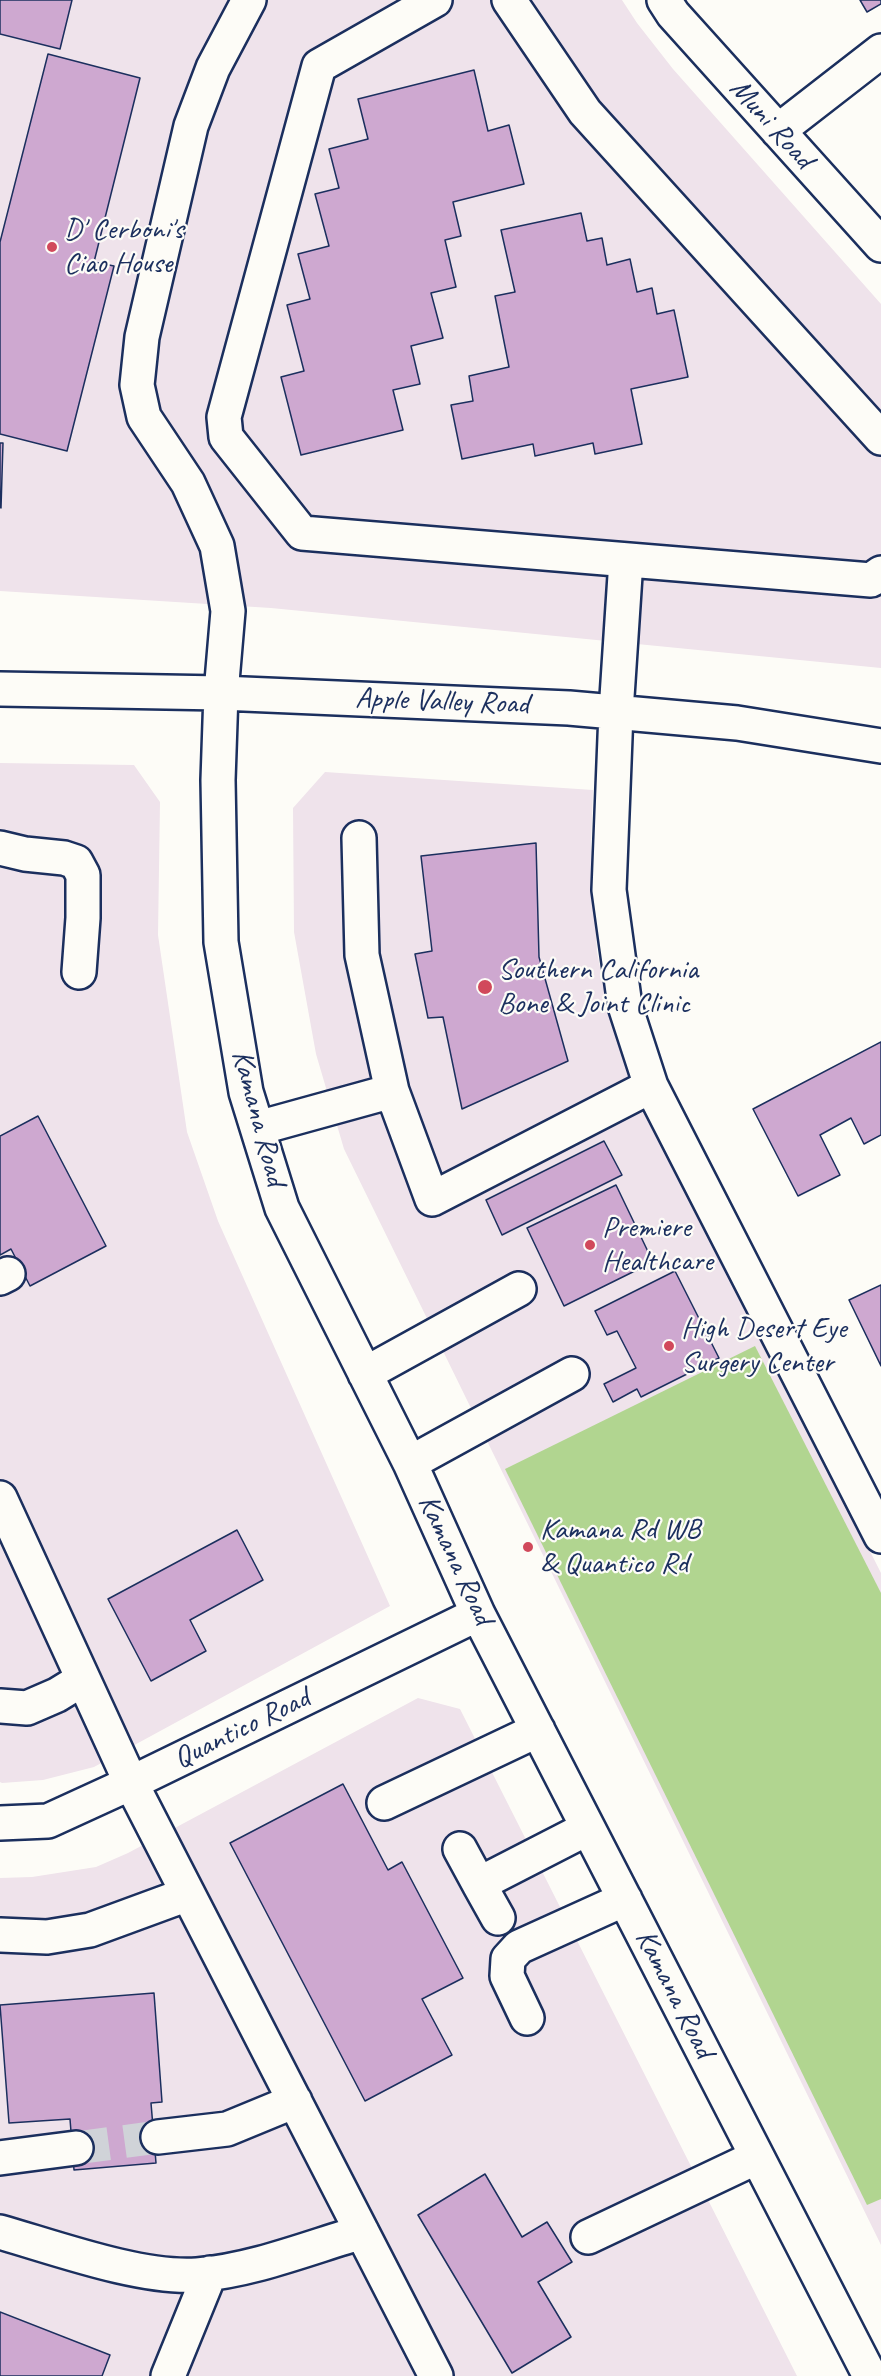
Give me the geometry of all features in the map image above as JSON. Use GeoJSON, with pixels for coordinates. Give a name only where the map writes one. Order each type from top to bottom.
{"type":"FeatureCollection","features":[{"type":"Feature","properties":{"kind":"street","name":"Kamana Road"},"geometry":{"type":"LineString","coordinates":[[249,0],[213,68],[190,126],[142,337],[137,386],[144,417],[188,483],[217,546],[228,611],[221,693],[218,780],[221,942],[246,1092],[282,1208],[410,1463],[478,1614],[870,2376]]}},
{"type":"Feature","properties":{"kind":"street"},"geometry":{"type":"LineString","coordinates":[[435,0],[319,66],[224,417],[226,437],[302,533],[872,580],[881,573]]}},
{"type":"Feature","properties":{"kind":"street"},"geometry":{"type":"LineString","coordinates":[[509,0],[585,112],[881,438]]}},
{"type":"Feature","properties":{"kind":"street","name":"Muni Road"},"geometry":{"type":"LineString","coordinates":[[664,0],[673,14],[881,246]]}},
{"type":"Feature","properties":{"kind":"street"},"geometry":{"type":"LineString","coordinates":[[778,131],[881,51]]}},
{"type":"Feature","properties":{"kind":"street"},"geometry":{"type":"LineString","coordinates":[[626,560],[616,712],[609,890],[625,1006],[651,1086],[881,1536]]}},
{"type":"Feature","properties":{"kind":"street","name":"Apple Valley Road"},"geometry":{"type":"LineString","coordinates":[[0,689],[221,693],[557,707],[737,723],[881,746]]}},
{"type":"Feature","properties":{"kind":"street"},"geometry":{"type":"LineString","coordinates":[[359,838],[362,955],[392,1091],[432,1199],[651,1086]]}},
{"type":"Feature","properties":{"kind":"street"},"geometry":{"type":"LineString","coordinates":[[0,848],[76,862],[83,875],[79,972]]}},
{"type":"Feature","properties":{"kind":"street"},"geometry":{"type":"LineString","coordinates":[[258,1128],[392,1091]]}},
{"type":"Feature","properties":{"kind":"street"},"geometry":{"type":"LineString","coordinates":[[365,1374],[519,1289]]}},
{"type":"Feature","properties":{"kind":"street"},"geometry":{"type":"LineString","coordinates":[[410,1463],[572,1374]]}},
{"type":"Feature","properties":{"kind":"street"},"geometry":{"type":"LineString","coordinates":[[0,1498],[132,1783],[436,2376]]}},
{"type":"Feature","properties":{"kind":"street","name":"Quantico Road"},"geometry":{"type":"LineString","coordinates":[[0,1823],[48,1821],[132,1783],[478,1614]]}},
{"type":"Feature","properties":{"kind":"street"},"geometry":{"type":"LineString","coordinates":[[0,1706],[27,1708],[57,1695],[83,1679]]}},
{"type":"Feature","properties":{"kind":"street"},"geometry":{"type":"LineString","coordinates":[[384,1803],[538,1730]]}},
{"type":"Feature","properties":{"kind":"street"},"geometry":{"type":"LineString","coordinates":[[479,1884],[588,1828]]}},
{"type":"Feature","properties":{"kind":"street"},"geometry":{"type":"LineString","coordinates":[[460,1849],[498,1918]]}},
{"type":"Feature","properties":{"kind":"street"},"geometry":{"type":"LineString","coordinates":[[0,1935],[47,1937],[90,1930],[189,1894]]}},
{"type":"Feature","properties":{"kind":"street"},"geometry":{"type":"LineString","coordinates":[[527,2018],[507,1976],[508,1959],[519,1947],[624,1899]]}},
{"type":"Feature","properties":{"kind":"street"},"geometry":{"type":"LineString","coordinates":[[158,2137],[227,2129],[295,2101]]}},
{"type":"Feature","properties":{"kind":"street"},"geometry":{"type":"LineString","coordinates":[[0,2158],[76,2148]]}},
{"type":"Feature","properties":{"kind":"street"},"geometry":{"type":"LineString","coordinates":[[588,2237],[757,2157]]}},
{"type":"Feature","properties":{"kind":"street"},"geometry":{"type":"LineString","coordinates":[[0,2232],[142,2270],[195,2275],[236,2270],[362,2232]]}},
{"type":"Feature","properties":{"kind":"street"},"geometry":{"type":"LineString","coordinates":[[168,2376],[210,2273]]}},
{"type":"Feature","properties":{"kind":"shaded area"},"geometry":{"type":"Polygon","coordinates":[[[0,0],[622,0],[673,69],[881,304],[881,668],[271,608],[0,591],[0,0]]]}},
{"type":"Feature","properties":{"kind":"shaded area"},"geometry":{"type":"Polygon","coordinates":[[[0,763],[134,765],[160,802],[158,935],[187,1132],[218,1221],[390,1606],[94,1767],[43,1780],[2,1783],[0,1782],[0,763]]]}},
{"type":"Feature","properties":{"kind":"shaded area"},"geometry":{"type":"Polygon","coordinates":[[[325,772],[593,790],[591,844],[597,952],[610,1018],[628,1072],[881,1573],[881,2245],[344,1149],[316,1054],[294,932],[293,808],[325,772]]]}},
{"type":"Feature","properties":{"kind":"shaded area"},"geometry":{"type":"Polygon","coordinates":[[[418,1698],[460,1709],[797,2376],[0,2376],[0,1878],[32,1877],[96,1867],[128,1853],[418,1698]]]}},
{"type":"Feature","properties":{"kind":"green space"},"geometry":{"type":"Polygon","coordinates":[[[755,1346],[881,1593],[881,2199],[867,2205],[505,1469],[755,1346]]]}},
{"type":"Feature","properties":{"kind":"building"},"geometry":{"type":"Polygon","coordinates":[[[0,0],[72,0],[60,49],[0,34],[0,0]]]}},
{"type":"Feature","properties":{"kind":"building"},"geometry":{"type":"Polygon","coordinates":[[[860,0],[881,0],[881,4],[867,12],[860,0]]]}},
{"type":"Feature","properties":{"kind":"building"},"geometry":{"type":"Polygon","coordinates":[[[48,54],[140,78],[94,262],[114,266],[67,451],[0,434],[0,242],[48,54]]]}},
{"type":"Feature","properties":{"kind":"building"},"geometry":{"type":"Polygon","coordinates":[[[474,70],[488,131],[509,125],[524,184],[453,202],[461,236],[445,240],[456,287],[431,293],[443,338],[411,346],[420,384],[393,390],[403,430],[301,455],[281,377],[304,371],[287,305],[310,299],[298,254],[329,246],[315,194],[339,188],[329,149],[368,139],[358,99],[474,70]]]}},
{"type":"Feature","properties":{"kind":"building"},"geometry":{"type":"Polygon","coordinates":[[[581,213],[587,241],[602,238],[607,265],[630,259],[637,292],[652,288],[657,314],[674,310],[688,377],[631,389],[642,444],[595,454],[593,443],[535,456],[533,444],[462,459],[451,405],[473,401],[469,376],[509,367],[495,296],[515,292],[501,230],[581,213]]]}},
{"type":"Feature","properties":{"kind":"building"},"geometry":{"type":"Polygon","coordinates":[[[0,443],[3,443],[1,508],[0,507],[0,443]]]}},
{"type":"Feature","properties":{"kind":"building","name":"Southern California Bone & Joint Clinic"},"geometry":{"type":"Polygon","coordinates":[[[536,843],[539,957],[568,1061],[462,1109],[443,1017],[428,1018],[415,954],[432,951],[421,856],[536,843]]]}},
{"type":"Feature","properties":{"kind":"building"},"geometry":{"type":"Polygon","coordinates":[[[881,1042],[881,1135],[864,1144],[851,1118],[820,1135],[840,1175],[798,1196],[753,1109],[881,1042]]]}},
{"type":"Feature","properties":{"kind":"building"},"geometry":{"type":"Polygon","coordinates":[[[38,1116],[106,1246],[30,1286],[11,1249],[0,1255],[0,1136],[38,1116]]]}},
{"type":"Feature","properties":{"kind":"building"},"geometry":{"type":"Polygon","coordinates":[[[604,1141],[622,1175],[502,1235],[486,1200],[604,1141]]]}},
{"type":"Feature","properties":{"kind":"building","name":"Premiere Healthcare"},"geometry":{"type":"Polygon","coordinates":[[[616,1185],[653,1262],[564,1306],[527,1228],[616,1185]]]}},
{"type":"Feature","properties":{"kind":"building","name":"High Desert Eye Surgery Center"},"geometry":{"type":"Polygon","coordinates":[[[675,1271],[719,1358],[641,1397],[637,1389],[613,1402],[604,1384],[636,1368],[617,1331],[607,1335],[595,1311],[675,1271]]]}},
{"type":"Feature","properties":{"kind":"building"},"geometry":{"type":"Polygon","coordinates":[[[881,1285],[881,1366],[849,1300],[881,1285]]]}},
{"type":"Feature","properties":{"kind":"building"},"geometry":{"type":"Polygon","coordinates":[[[237,1530],[263,1580],[190,1620],[206,1651],[151,1681],[108,1599],[237,1530]]]}},
{"type":"Feature","properties":{"kind":"building"},"geometry":{"type":"Polygon","coordinates":[[[343,1784],[388,1870],[402,1862],[463,1978],[422,1999],[452,2055],[365,2101],[230,1843],[343,1784]]]}},
{"type":"Feature","properties":{"kind":"building"},"geometry":{"type":"Polygon","coordinates":[[[154,1993],[162,2102],[151,2103],[156,2163],[74,2170],[70,2119],[9,2123],[0,2005],[154,1993]]]}},
{"type":"Feature","properties":{"kind":"building"},"geometry":{"type":"Polygon","coordinates":[[[485,2174],[522,2237],[547,2222],[572,2262],[538,2282],[571,2337],[512,2373],[418,2215],[485,2174]]]}},
{"type":"Feature","properties":{"kind":"building"},"geometry":{"type":"Polygon","coordinates":[[[0,2312],[110,2355],[102,2376],[0,2376],[0,2312]]]}},
{"type":"Feature","properties":{"kind":"tunnel"},"geometry":{"type":"LineString","coordinates":[[76,2148],[158,2137]]}},
{"type":"Feature","properties":{"kind":"place","name":"D' Cerboni's Ciao House"},"geometry":{"type":"Point","coordinates":[52,247]}},
{"type":"Feature","properties":{"kind":"place","name":"Southern California Bone & Joint Clinic"},"geometry":{"type":"Point","coordinates":[485,987]}},
{"type":"Feature","properties":{"kind":"place","name":"Premiere Healthcare"},"geometry":{"type":"Point","coordinates":[590,1245]}},
{"type":"Feature","properties":{"kind":"place","name":"High Desert Eye Surgery Center"},"geometry":{"type":"Point","coordinates":[669,1346]}},
{"type":"Feature","properties":{"kind":"place","name":"Kamana Rd WB & Quantico Rd"},"geometry":{"type":"Point","coordinates":[528,1547]}}]}
